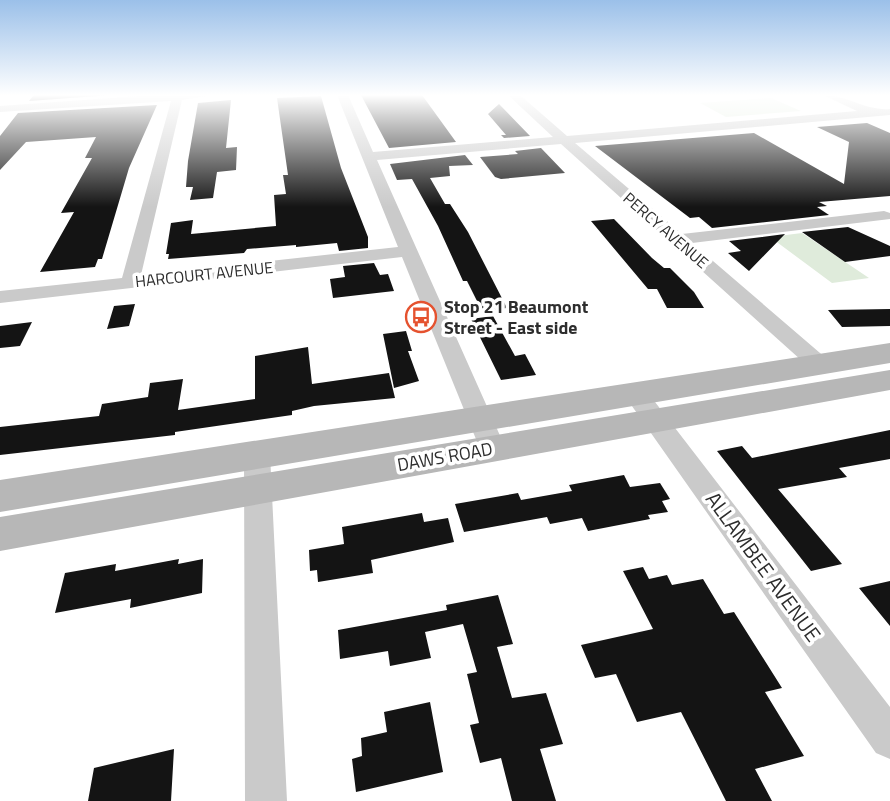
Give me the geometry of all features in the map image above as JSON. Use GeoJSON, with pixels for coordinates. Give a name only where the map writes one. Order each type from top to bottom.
{"type":"FeatureCollection","features":[{"type":"Feature","properties":{"kind":"main road","name":"DAWS ROAD"},"geometry":{"type":"LineString","coordinates":[[646,408],[819,364],[890,353]]}},
{"type":"Feature","properties":{"kind":"main road","name":"DAWS ROAD"},"geometry":{"type":"LineString","coordinates":[[0,534],[258,472],[646,408],[890,380]]}},
{"type":"Feature","properties":{"kind":"main road","name":"DAWS ROAD"},"geometry":{"type":"LineString","coordinates":[[0,496],[258,472]]}},
{"type":"Feature","properties":{"kind":"street"},"geometry":{"type":"LineString","coordinates":[[130,283],[168,132]]}},
{"type":"Feature","properties":{"kind":"street"},"geometry":{"type":"LineString","coordinates":[[358,132],[487,434]]}},
{"type":"Feature","properties":{"kind":"street","name":"PERCY AVENUE"},"geometry":{"type":"LineString","coordinates":[[555,132],[819,364]]}},
{"type":"Feature","properties":{"kind":"street"},"geometry":{"type":"LineString","coordinates":[[368,157],[655,132]]}},
{"type":"Feature","properties":{"kind":"street"},"geometry":{"type":"LineString","coordinates":[[678,240],[884,216]]}},
{"type":"Feature","properties":{"kind":"street","name":"HARCOURT AVENUE"},"geometry":{"type":"LineString","coordinates":[[0,297],[409,251]]}},
{"type":"Feature","properties":{"kind":"street","name":"ALLAMBEE AVENUE"},"geometry":{"type":"LineString","coordinates":[[646,408],[890,739]]}},
{"type":"Feature","properties":{"kind":"street"},"geometry":{"type":"LineString","coordinates":[[258,472],[266,801]]}},
{"type":"Feature","properties":{"kind":"green space"},"geometry":{"type":"Polygon","coordinates":[[[802,233],[869,278],[832,283],[770,237],[802,233]]]}},
{"type":"Feature","properties":{"kind":"building"},"geometry":{"type":"Polygon","coordinates":[[[3,132],[145,132],[129,168],[102,259],[98,259],[95,267],[40,272],[74,212],[61,213],[92,158],[85,158],[96,137],[26,142],[0,170],[0,136],[3,132]]]}},
{"type":"Feature","properties":{"kind":"building"},"geometry":{"type":"Polygon","coordinates":[[[193,132],[228,132],[226,148],[237,147],[236,170],[217,172],[213,198],[190,200],[193,187],[186,187],[193,132]]]}},
{"type":"Feature","properties":{"kind":"building"},"geometry":{"type":"Polygon","coordinates":[[[282,132],[331,132],[341,168],[368,237],[368,248],[339,251],[337,243],[296,245],[247,249],[244,253],[168,259],[169,254],[166,254],[171,223],[193,220],[191,234],[276,226],[274,195],[286,194],[283,175],[288,175],[282,132]]]}},
{"type":"Feature","properties":{"kind":"building"},"geometry":{"type":"Polygon","coordinates":[[[381,132],[449,132],[456,142],[389,148],[381,132]]]}},
{"type":"Feature","properties":{"kind":"building"},"geometry":{"type":"Polygon","coordinates":[[[504,132],[526,132],[530,136],[504,138],[501,135],[506,135],[504,132]]]}},
{"type":"Feature","properties":{"kind":"building"},"geometry":{"type":"Polygon","coordinates":[[[828,132],[890,133],[890,196],[819,202],[827,206],[817,207],[829,215],[712,228],[699,217],[690,218],[595,146],[754,133],[844,184],[849,142],[828,132]]]}},
{"type":"Feature","properties":{"kind":"building"},"geometry":{"type":"Polygon","coordinates":[[[541,148],[565,173],[501,179],[495,177],[480,157],[518,154],[515,151],[541,148]]]}},
{"type":"Feature","properties":{"kind":"building"},"geometry":{"type":"Polygon","coordinates":[[[465,155],[473,165],[449,166],[450,176],[430,178],[445,204],[450,204],[468,232],[507,308],[482,311],[467,281],[463,281],[438,226],[412,179],[397,180],[390,164],[465,155]]]}},
{"type":"Feature","properties":{"kind":"building"},"geometry":{"type":"Polygon","coordinates":[[[614,219],[652,258],[664,268],[670,268],[694,292],[704,308],[667,308],[657,289],[648,289],[591,221],[614,219]]]}},
{"type":"Feature","properties":{"kind":"building"},"geometry":{"type":"Polygon","coordinates":[[[848,227],[890,246],[890,256],[845,262],[802,232],[848,227]]]}},
{"type":"Feature","properties":{"kind":"building"},"geometry":{"type":"Polygon","coordinates":[[[785,234],[749,271],[728,253],[741,251],[729,241],[785,234]]]}},
{"type":"Feature","properties":{"kind":"building"},"geometry":{"type":"Polygon","coordinates":[[[374,263],[380,275],[388,274],[394,291],[333,298],[330,279],[345,277],[343,266],[374,263]]]}},
{"type":"Feature","properties":{"kind":"building"},"geometry":{"type":"Polygon","coordinates":[[[135,304],[129,326],[107,329],[114,306],[135,304]]]}},
{"type":"Feature","properties":{"kind":"building"},"geometry":{"type":"Polygon","coordinates":[[[890,309],[890,326],[842,327],[828,310],[890,309]]]}},
{"type":"Feature","properties":{"kind":"building"},"geometry":{"type":"Polygon","coordinates":[[[493,316],[515,356],[525,354],[536,375],[501,380],[471,319],[493,316]]]}},
{"type":"Feature","properties":{"kind":"building"},"geometry":{"type":"Polygon","coordinates":[[[32,322],[20,346],[0,348],[0,326],[32,322]]]}},
{"type":"Feature","properties":{"kind":"building"},"geometry":{"type":"Polygon","coordinates":[[[406,331],[412,351],[408,351],[419,381],[394,388],[383,334],[406,331]]]}},
{"type":"Feature","properties":{"kind":"building"},"geometry":{"type":"Polygon","coordinates":[[[308,347],[312,384],[389,373],[395,398],[314,406],[292,411],[292,415],[175,432],[175,435],[0,455],[0,427],[99,416],[102,404],[148,397],[150,383],[183,379],[178,410],[255,399],[255,356],[308,347]]]}},
{"type":"Feature","properties":{"kind":"building"},"geometry":{"type":"Polygon","coordinates":[[[890,430],[890,459],[839,468],[847,477],[778,489],[842,564],[811,571],[717,451],[742,446],[752,458],[890,430]]]}},
{"type":"Feature","properties":{"kind":"building"},"geometry":{"type":"Polygon","coordinates":[[[624,475],[630,487],[660,483],[670,499],[662,501],[668,512],[648,515],[650,519],[588,531],[582,518],[550,524],[547,517],[464,532],[455,504],[518,493],[521,500],[572,491],[569,485],[624,475]]]}},
{"type":"Feature","properties":{"kind":"building"},"geometry":{"type":"Polygon","coordinates":[[[422,513],[424,522],[448,518],[454,542],[371,560],[373,573],[318,582],[317,570],[310,571],[309,550],[344,544],[342,527],[422,513]]]}},
{"type":"Feature","properties":{"kind":"building"},"geometry":{"type":"Polygon","coordinates":[[[179,559],[178,564],[203,559],[202,593],[130,608],[131,599],[55,613],[65,573],[116,564],[115,571],[179,559]]]}},
{"type":"Feature","properties":{"kind":"building"},"geometry":{"type":"Polygon","coordinates":[[[643,567],[649,579],[667,575],[672,585],[703,579],[724,614],[734,612],[782,688],[765,692],[804,756],[755,769],[772,801],[726,801],[681,712],[637,722],[616,674],[595,678],[581,645],[653,629],[623,571],[643,567]]]}},
{"type":"Feature","properties":{"kind":"building"},"geometry":{"type":"Polygon","coordinates":[[[890,581],[890,626],[859,588],[890,581]]]}},
{"type":"Feature","properties":{"kind":"building"},"geometry":{"type":"Polygon","coordinates":[[[498,595],[513,644],[497,647],[512,698],[546,693],[563,744],[540,749],[556,801],[512,801],[501,758],[480,763],[470,725],[479,723],[467,674],[477,672],[463,624],[425,632],[431,658],[390,666],[388,651],[340,659],[338,630],[447,610],[446,605],[498,595]]]}},
{"type":"Feature","properties":{"kind":"building"},"geometry":{"type":"Polygon","coordinates":[[[430,702],[443,772],[356,792],[352,759],[362,756],[361,738],[387,732],[384,712],[430,702]]]}},
{"type":"Feature","properties":{"kind":"building"},"geometry":{"type":"Polygon","coordinates":[[[174,749],[171,801],[88,801],[94,768],[174,749]]]}},
{"type":"Feature","properties":{"kind":"place","name":"Stop 21 Beaumont Street - East side"},"geometry":{"type":"Point","coordinates":[421,317]}}]}
